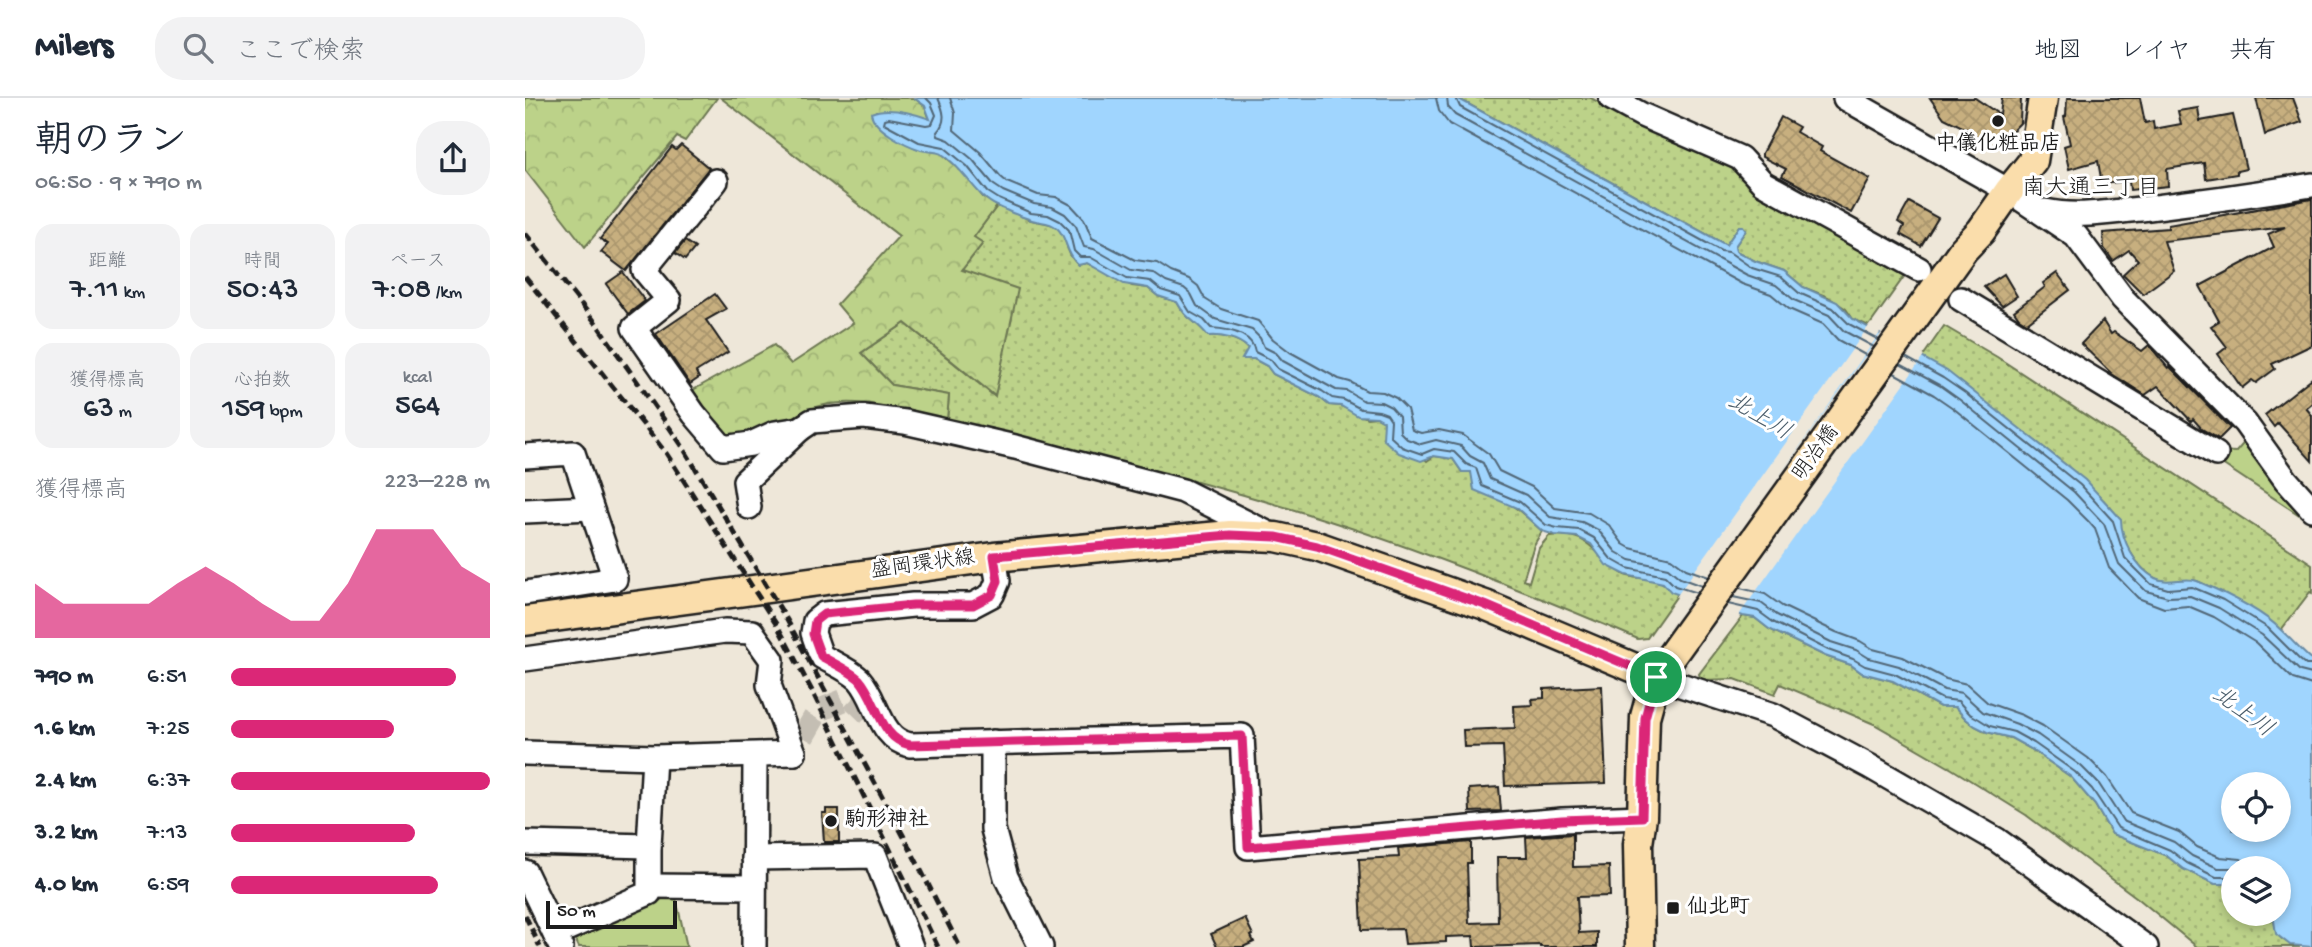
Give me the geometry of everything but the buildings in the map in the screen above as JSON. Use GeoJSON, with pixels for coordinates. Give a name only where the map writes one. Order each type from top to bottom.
{"type":"FeatureCollection","features":[{"type":"Feature","properties":{"kind":"main road","name":"明治橋"},"geometry":{"type":"LineString","coordinates":[[1663,667],[1963,250],[1981,231],[2033,161],[2043,98]]}},
{"type":"Feature","properties":{"kind":"main road","name":"盛岡環状線"},"geometry":{"type":"LineString","coordinates":[[525,621],[994,556],[1230,535],[1276,537],[1317,546],[1663,667]]}},
{"type":"Feature","properties":{"kind":"main road"},"geometry":{"type":"LineString","coordinates":[[1640,947],[1639,844],[1645,718],[1663,667]]}},
{"type":"Feature","properties":{"kind":"street"},"geometry":{"type":"LineString","coordinates":[[1611,98],[1642,115],[1740,158],[1763,183],[1919,270]]}},
{"type":"Feature","properties":{"kind":"street"},"geometry":{"type":"LineString","coordinates":[[1845,98],[2009,191],[2076,236],[2123,299],[2245,424],[2286,480],[2312,509]]}},
{"type":"Feature","properties":{"kind":"street"},"geometry":{"type":"LineString","coordinates":[[716,181],[644,270],[669,300],[634,328],[694,414],[723,449],[751,444],[775,433],[800,429]]}},
{"type":"Feature","properties":{"kind":"street"},"geometry":{"type":"LineString","coordinates":[[2037,210],[2066,216],[2086,215],[2312,185]]}},
{"type":"Feature","properties":{"kind":"street"},"geometry":{"type":"LineString","coordinates":[[2086,215],[2081,229],[2087,250]]}},
{"type":"Feature","properties":{"kind":"street"},"geometry":{"type":"LineString","coordinates":[[1961,299],[2216,454]]}},
{"type":"Feature","properties":{"kind":"street"},"geometry":{"type":"LineString","coordinates":[[749,507],[745,481],[800,429],[812,421],[864,417],[905,422],[991,441],[1183,491],[1276,537]]}},
{"type":"Feature","properties":{"kind":"street"},"geometry":{"type":"LineString","coordinates":[[525,456],[573,453],[615,579],[525,593]]}},
{"type":"Feature","properties":{"kind":"street"},"geometry":{"type":"LineString","coordinates":[[525,511],[591,508]]}},
{"type":"Feature","properties":{"kind":"street"},"geometry":{"type":"LineString","coordinates":[[994,556],[998,581],[992,595],[973,605],[900,606],[824,614],[815,621],[813,634],[821,656],[857,677],[869,692],[880,726],[898,743],[910,745],[1242,736],[1248,847],[1562,820],[1642,817]]}},
{"type":"Feature","properties":{"kind":"street"},"geometry":{"type":"LineString","coordinates":[[525,659],[725,631],[752,632],[772,660],[769,685],[798,745],[755,755],[654,757],[525,753]]}},
{"type":"Feature","properties":{"kind":"street"},"geometry":{"type":"LineString","coordinates":[[1663,667],[1773,715],[1869,766],[1997,840],[2138,943]]}},
{"type":"Feature","properties":{"kind":"street"},"geometry":{"type":"LineString","coordinates":[[993,742],[993,829],[1006,877],[1041,947]]}},
{"type":"Feature","properties":{"kind":"street"},"geometry":{"type":"LineString","coordinates":[[754,947],[755,755]]}},
{"type":"Feature","properties":{"kind":"street"},"geometry":{"type":"LineString","coordinates":[[525,872],[558,940],[649,893],[654,757]]}},
{"type":"Feature","properties":{"kind":"street"},"geometry":{"type":"LineString","coordinates":[[525,843],[649,846]]}},
{"type":"Feature","properties":{"kind":"street"},"geometry":{"type":"LineString","coordinates":[[754,858],[875,856],[911,947]]}},
{"type":"Feature","properties":{"kind":"street"},"geometry":{"type":"LineString","coordinates":[[650,886],[753,887]]}},
{"type":"Feature","properties":{"kind":"green space"},"geometry":{"type":"Polygon","coordinates":[[[525,98],[717,98],[685,141],[677,137],[585,247],[525,170],[525,98]]]}},
{"type":"Feature","properties":{"kind":"green space"},"geometry":{"type":"Polygon","coordinates":[[[721,98],[914,98],[925,106],[930,120],[890,111],[877,111],[904,141],[916,148],[940,152],[962,171],[983,197],[997,206],[974,237],[983,243],[962,270],[1018,289],[995,396],[905,323],[861,353],[892,385],[949,395],[947,420],[879,405],[843,403],[810,409],[771,429],[750,436],[730,435],[718,427],[693,390],[774,345],[791,364],[853,323],[837,304],[899,236],[721,98]]]}},
{"type":"Feature","properties":{"kind":"green space"},"geometry":{"type":"Polygon","coordinates":[[[1457,98],[1591,98],[1635,122],[1705,152],[1734,170],[1759,191],[1908,271],[1869,326],[1853,319],[1846,309],[1828,297],[1803,287],[1784,271],[1736,251],[1735,246],[1746,230],[1739,226],[1726,245],[1457,98]]]}},
{"type":"Feature","properties":{"kind":"green space"},"geometry":{"type":"Polygon","coordinates":[[[997,206],[1056,227],[1078,265],[1087,263],[1132,286],[1148,288],[1158,296],[1177,302],[1184,313],[1208,336],[1229,338],[1248,348],[1243,359],[1254,359],[1267,366],[1273,374],[1319,397],[1329,405],[1341,406],[1367,418],[1377,417],[1427,461],[1434,456],[1453,459],[1462,472],[1471,472],[1479,485],[1517,509],[1542,531],[1534,545],[1523,580],[1529,582],[1539,548],[1549,536],[1563,535],[1574,537],[1591,546],[1623,574],[1656,580],[1678,594],[1647,638],[1638,639],[1471,571],[1301,512],[1169,474],[947,420],[949,395],[892,385],[861,353],[905,323],[994,396],[962,270],[983,243],[973,238],[997,206]]]}},
{"type":"Feature","properties":{"kind":"green space"},"geometry":{"type":"Polygon","coordinates":[[[1944,326],[1997,357],[2312,564],[2312,593],[2310,592],[2281,630],[2241,602],[2197,581],[2170,582],[2151,575],[2129,550],[2120,519],[2091,488],[1959,381],[1921,359],[1944,326]]]}},
{"type":"Feature","properties":{"kind":"green space"},"geometry":{"type":"Polygon","coordinates":[[[2247,439],[2304,511],[2301,516],[2213,458],[2217,451],[2236,452],[2247,439]]]}},
{"type":"Feature","properties":{"kind":"green space"},"geometry":{"type":"Polygon","coordinates":[[[1743,616],[1755,618],[1769,629],[1825,656],[1851,665],[1862,673],[1893,681],[1940,707],[1955,707],[1975,726],[2011,738],[2071,777],[2095,805],[2112,834],[2167,856],[2183,869],[2215,884],[2221,884],[2221,926],[2276,926],[2279,936],[2300,947],[2197,947],[2140,900],[2026,815],[1874,724],[1780,684],[1775,694],[1735,679],[1701,680],[1699,674],[1743,616]]]}},
{"type":"Feature","properties":{"kind":"green space"},"geometry":{"type":"Polygon","coordinates":[[[675,894],[687,947],[579,947],[576,941],[578,932],[675,894]]]}},
{"type":"Feature","properties":{"kind":"water","name":"北上川"},"geometry":{"type":"Polygon","coordinates":[[[914,98],[1457,98],[1726,245],[1739,226],[1743,226],[1746,230],[1735,246],[1736,251],[1784,271],[1803,287],[1837,302],[1853,319],[1947,371],[2085,480],[2121,519],[2131,553],[2148,573],[2160,580],[2197,581],[2241,602],[2273,622],[2312,660],[2312,947],[2290,945],[2276,934],[2275,926],[2291,926],[2291,856],[2221,856],[2221,884],[2215,884],[2183,869],[2167,856],[2112,834],[2095,805],[2071,777],[2011,738],[1975,726],[1955,707],[1940,707],[1893,681],[1862,673],[1851,665],[1825,656],[1769,629],[1755,618],[1671,592],[1663,583],[1626,575],[1606,565],[1591,544],[1577,537],[1542,531],[1517,508],[1474,490],[1471,472],[1462,472],[1453,459],[1434,456],[1421,461],[1399,453],[1383,439],[1384,421],[1377,417],[1358,416],[1341,406],[1329,405],[1319,397],[1273,374],[1267,366],[1254,359],[1242,359],[1248,348],[1229,338],[1208,336],[1184,313],[1177,302],[1158,296],[1148,288],[1124,284],[1087,263],[1078,265],[1070,255],[1063,236],[1054,226],[1019,216],[989,201],[942,154],[921,150],[899,141],[878,125],[871,113],[892,110],[930,119],[925,106],[914,98]]]}},
{"type":"Feature","properties":{"kind":"pier"},"geometry":{"type":"Polygon","coordinates":[[[1871,323],[1882,330],[1776,480],[1883,331],[1924,356],[1737,618],[1676,597],[1871,323]]]}},
{"type":"Feature","properties":{"kind":"tunnel"},"geometry":{"type":"LineString","coordinates":[[803,737],[818,711],[851,697],[873,718]]}},
{"type":"Feature","properties":{"kind":"railway"},"geometry":{"type":"LineString","coordinates":[[525,233],[596,323],[681,444],[787,620],[960,947]]}},
{"type":"Feature","properties":{"kind":"railway"},"geometry":{"type":"LineString","coordinates":[[525,277],[666,453],[778,627],[938,947]]}},
{"type":"Feature","properties":{"kind":"railway"},"geometry":{"type":"LineString","coordinates":[[525,915],[540,947]]}},
{"type":"Feature","properties":{"kind":"place","name":"中儀化粧品店"},"geometry":{"type":"Point","coordinates":[1998,121]}},
{"type":"Feature","properties":{"kind":"place","name":"駒形神社"},"geometry":{"type":"Point","coordinates":[831,821]}},
{"type":"Feature","properties":{"kind":"place","name":"仙北町"},"geometry":{"type":"Point","coordinates":[1673,908]}},
{"type":"Feature","properties":{"kind":"district","name":"南大通三丁目"},"geometry":{"type":"Point","coordinates":[2091,189]}},
{"type":"Feature","properties":{"kind":"route"},"geometry":{"type":"LineString","coordinates":[[1230,535],[1276,537],[1317,546],[1485,605],[1656,677],[1645,718],[1642,817],[1562,820],[1248,847],[1242,736],[910,745],[898,743],[888,733],[869,692],[857,677],[821,656],[813,634],[815,621],[824,614],[913,605],[973,605],[992,595],[998,581],[994,556],[1230,535]]}}]}
